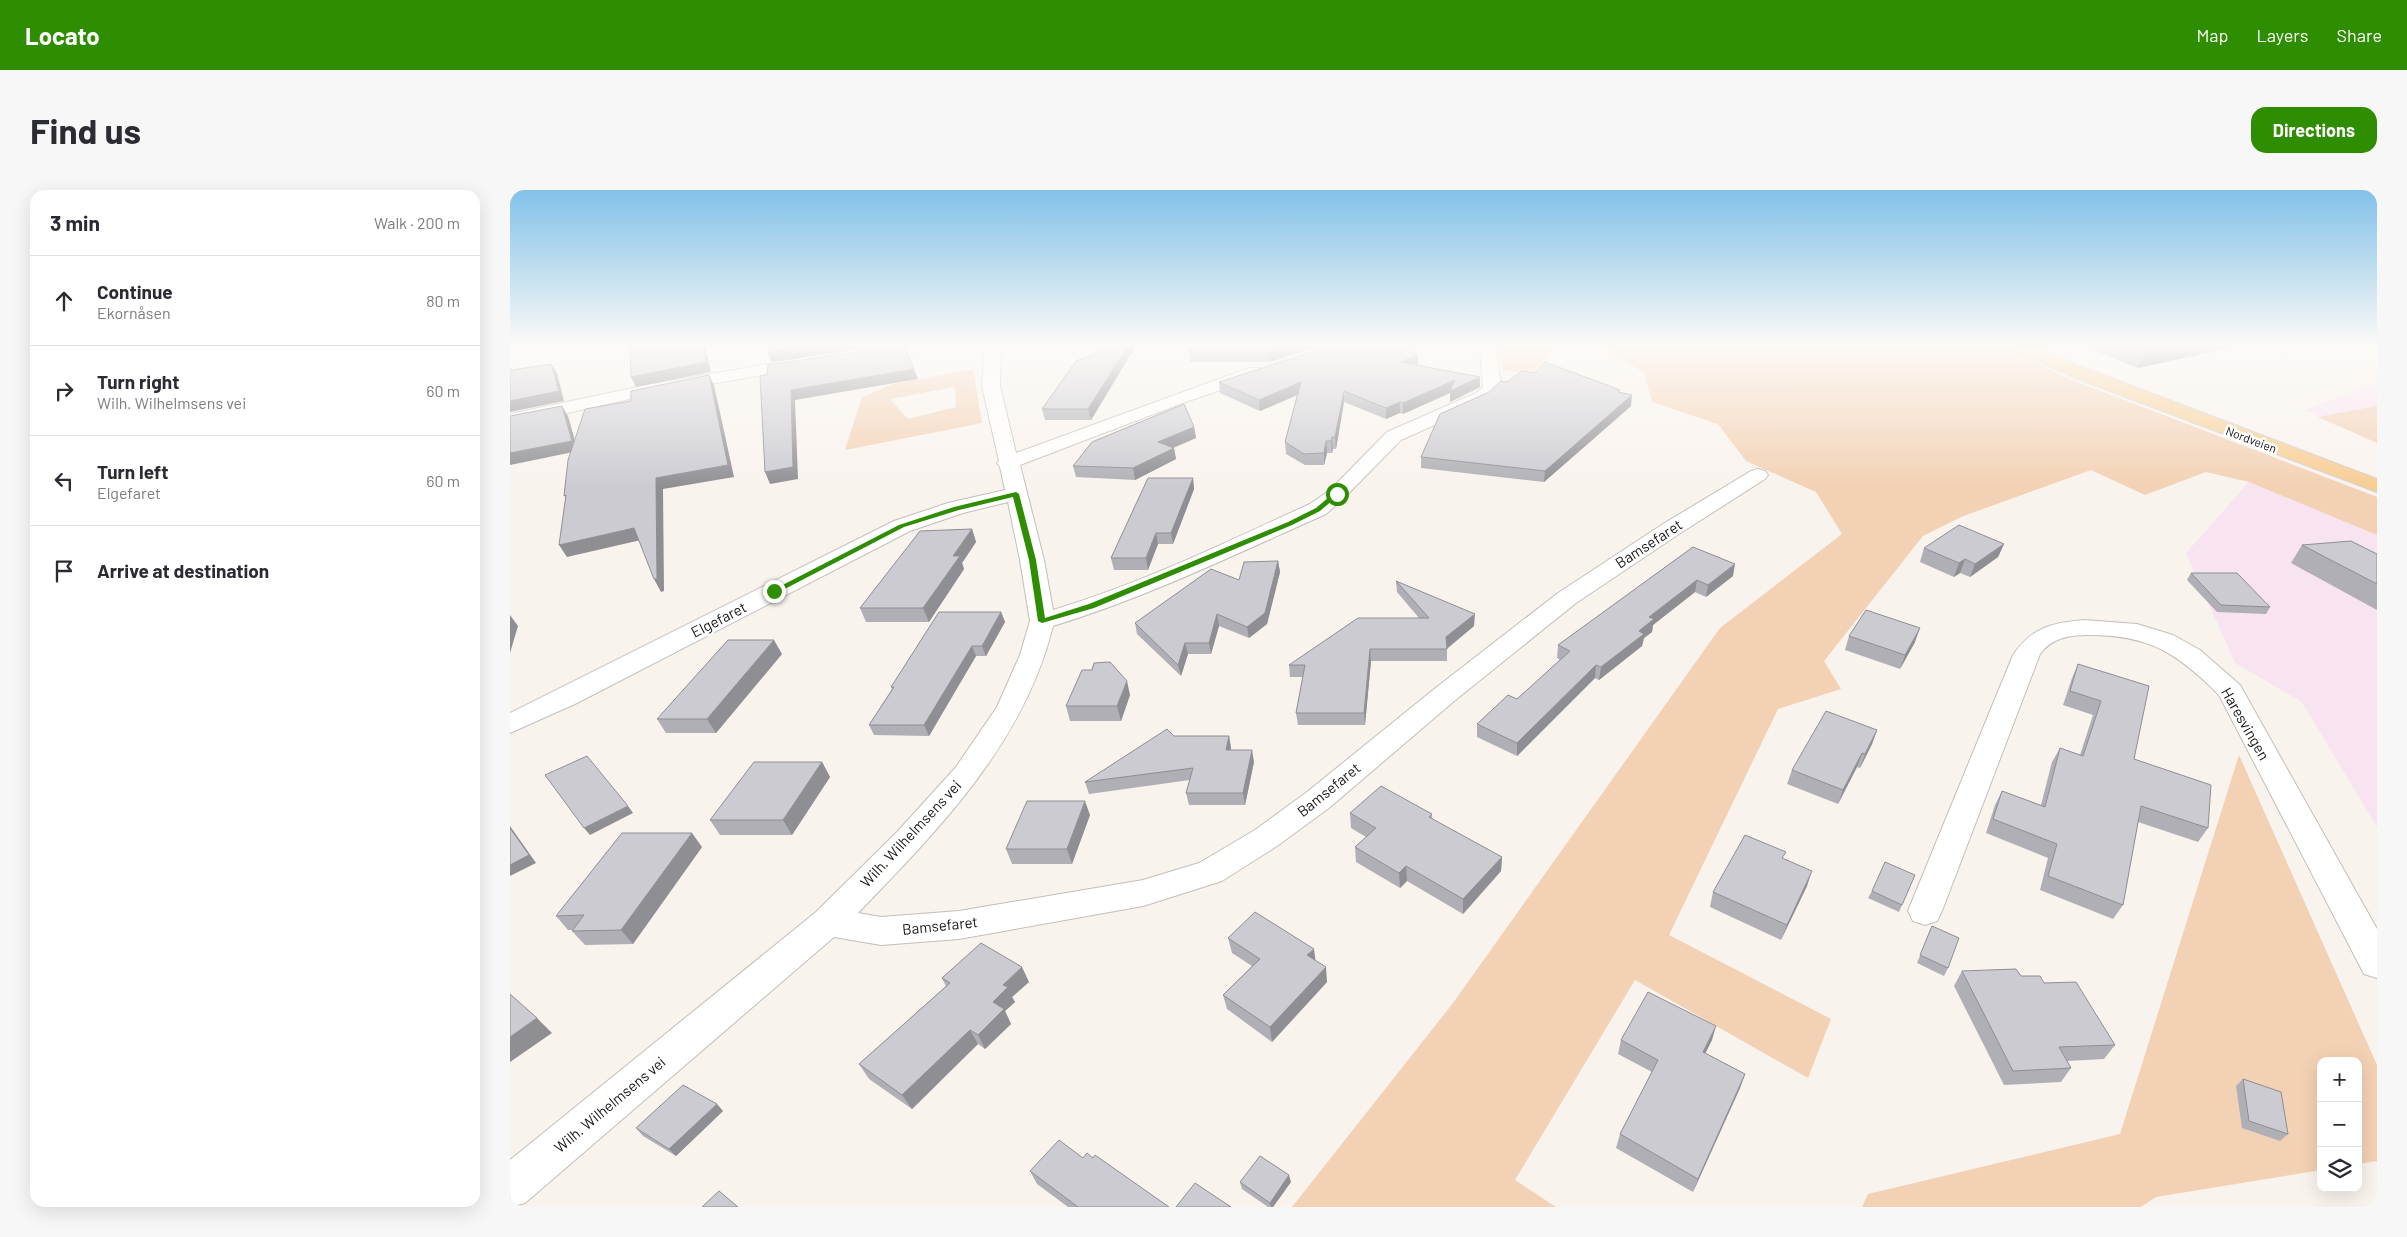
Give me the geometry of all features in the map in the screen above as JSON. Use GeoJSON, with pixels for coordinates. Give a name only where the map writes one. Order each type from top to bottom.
{"type":"FeatureCollection","features":[{"type":"Feature","properties":{"kind":"main road","name":"Nordveien"},"geometry":{"type":"LineString","coordinates":[[2132,393],[2377,486]]}},
{"type":"Feature","properties":{"kind":"street"},"geometry":{"type":"LineString","coordinates":[[510,420],[631,393]]}},
{"type":"Feature","properties":{"kind":"street","name":"Wilh. Wilhelmsens vei"},"geometry":{"type":"LineString","coordinates":[[510,1188],[828,922],[908,841],[967,774],[1010,708],[1033,655],[1042,621],[1032,560],[993,393]]}},
{"type":"Feature","properties":{"kind":"street"},"geometry":{"type":"LineString","coordinates":[[1008,463],[1193,393]]}},
{"type":"Feature","properties":{"kind":"street"},"geometry":{"type":"LineString","coordinates":[[1042,621],[1092,606],[1290,524],[1318,509],[1337,494],[1394,436],[1482,397],[1486,393]]}},
{"type":"Feature","properties":{"kind":"street","name":"Bamsefaret"},"geometry":{"type":"LineString","coordinates":[[828,922],[881,931],[959,925],[1143,893],[1210,872],[1266,838],[1318,800],[1443,696],[1567,598],[1671,529],[1758,475]]}},
{"type":"Feature","properties":{"kind":"street","name":"Elgefaret"},"geometry":{"type":"LineString","coordinates":[[510,724],[567,697],[902,526],[956,508],[1016,494]]}},
{"type":"Feature","properties":{"kind":"street","name":"Haresvingen"},"geometry":{"type":"LineString","coordinates":[[1925,910],[2026,655],[2042,638],[2066,629],[2092,627],[2162,639],[2204,666],[2230,691],[2377,963]]}},
{"type":"Feature","properties":{"kind":"shaded area"},"geometry":{"type":"Polygon","coordinates":[[[870,393],[920,393],[890,399],[908,419],[956,407],[955,393],[977,393],[982,423],[845,450],[862,397],[870,393]]]}},
{"type":"Feature","properties":{"kind":"shaded area"},"geometry":{"type":"Polygon","coordinates":[[[1650,393],[2108,393],[2377,497],[2377,535],[2249,482],[2206,472],[2145,495],[2091,470],[1961,517],[1923,536],[1824,661],[1841,689],[1778,709],[1669,935],[1831,1019],[1808,1078],[1635,980],[1515,1180],[1556,1207],[1292,1207],[1453,1003],[1720,628],[1842,534],[1816,492],[1746,461],[1718,424],[1652,402],[1650,393]]]}},
{"type":"Feature","properties":{"kind":"shaded area"},"geometry":{"type":"Polygon","coordinates":[[[2349,393],[2377,393],[2377,441],[2304,410],[2349,393]]]}},
{"type":"Feature","properties":{"kind":"shaded area"},"geometry":{"type":"Polygon","coordinates":[[[2377,406],[2377,443],[2318,417],[2377,406]]]}},
{"type":"Feature","properties":{"kind":"shaded area"},"geometry":{"type":"Polygon","coordinates":[[[2249,482],[2377,535],[2377,827],[2302,702],[2235,663],[2186,553],[2249,482]]]}},
{"type":"Feature","properties":{"kind":"shaded area"},"geometry":{"type":"Polygon","coordinates":[[[2239,755],[2377,1065],[2377,1161],[2362,1163],[2362,1057],[2317,1057],[2317,1171],[2156,1197],[2141,1207],[1862,1207],[1868,1194],[2120,1134],[2239,755]]]}},
{"type":"Feature","properties":{"kind":"building"},"geometry":{"type":"Polygon","coordinates":[[[510,393],[547,393],[510,401],[510,393]]]}},
{"type":"Feature","properties":{"kind":"building"},"geometry":{"type":"Polygon","coordinates":[[[631,393],[713,393],[728,465],[656,478],[657,579],[654,579],[634,528],[559,545],[566,495],[564,496],[568,460],[585,409],[631,401],[631,393]]]}},
{"type":"Feature","properties":{"kind":"building"},"geometry":{"type":"Polygon","coordinates":[[[761,393],[791,393],[793,467],[765,472],[761,393]]]}},
{"type":"Feature","properties":{"kind":"building"},"geometry":{"type":"Polygon","coordinates":[[[1053,393],[1098,393],[1088,409],[1042,409],[1053,393]]]}},
{"type":"Feature","properties":{"kind":"building"},"geometry":{"type":"Polygon","coordinates":[[[1244,393],[1274,393],[1259,400],[1244,393]]]}},
{"type":"Feature","properties":{"kind":"building"},"geometry":{"type":"Polygon","coordinates":[[[1298,393],[1344,393],[1335,437],[1332,437],[1331,441],[1326,441],[1324,453],[1304,454],[1285,442],[1298,393]]]}},
{"type":"Feature","properties":{"kind":"building"},"geometry":{"type":"Polygon","coordinates":[[[1350,393],[1425,393],[1403,403],[1400,402],[1386,408],[1350,393]]]}},
{"type":"Feature","properties":{"kind":"building"},"geometry":{"type":"Polygon","coordinates":[[[1486,393],[1632,395],[1545,471],[1421,457],[1440,414],[1486,393]]]}},
{"type":"Feature","properties":{"kind":"building"},"geometry":{"type":"Polygon","coordinates":[[[1184,404],[1194,427],[1158,442],[1174,448],[1133,468],[1073,466],[1092,442],[1184,404]]]}},
{"type":"Feature","properties":{"kind":"building"},"geometry":{"type":"Polygon","coordinates":[[[562,406],[572,441],[510,453],[510,416],[562,406]]]}},
{"type":"Feature","properties":{"kind":"building"},"geometry":{"type":"Polygon","coordinates":[[[1148,478],[1193,478],[1171,533],[1156,533],[1146,558],[1111,558],[1148,478]]]}},
{"type":"Feature","properties":{"kind":"building"},"geometry":{"type":"Polygon","coordinates":[[[1959,525],[2004,544],[1975,564],[1965,559],[1959,563],[1924,548],[1959,525]]]}},
{"type":"Feature","properties":{"kind":"building"},"geometry":{"type":"Polygon","coordinates":[[[972,529],[953,556],[960,556],[923,608],[860,608],[920,531],[972,529]]]}},
{"type":"Feature","properties":{"kind":"building"},"geometry":{"type":"Polygon","coordinates":[[[2351,541],[2377,554],[2377,584],[2302,545],[2351,541]]]}},
{"type":"Feature","properties":{"kind":"building"},"geometry":{"type":"Polygon","coordinates":[[[1693,547],[1735,564],[1708,585],[1697,580],[1649,617],[1654,619],[1639,631],[1644,634],[1601,667],[1596,665],[1517,743],[1477,724],[1508,695],[1517,699],[1570,651],[1558,645],[1693,547]]]}},
{"type":"Feature","properties":{"kind":"building"},"geometry":{"type":"Polygon","coordinates":[[[1278,561],[1265,613],[1247,627],[1217,614],[1209,643],[1185,643],[1178,665],[1135,623],[1211,569],[1239,580],[1244,562],[1278,561]]]}},
{"type":"Feature","properties":{"kind":"building"},"geometry":{"type":"Polygon","coordinates":[[[2191,573],[2237,573],[2270,607],[2221,605],[2191,573]]]}},
{"type":"Feature","properties":{"kind":"building"},"geometry":{"type":"Polygon","coordinates":[[[1396,581],[1475,614],[1446,637],[1447,649],[1370,649],[1364,713],[1296,713],[1305,665],[1289,665],[1358,618],[1429,618],[1396,581]]]}},
{"type":"Feature","properties":{"kind":"building"},"geometry":{"type":"Polygon","coordinates":[[[1866,610],[1920,628],[1905,655],[1849,636],[1866,610]]]}},
{"type":"Feature","properties":{"kind":"building"},"geometry":{"type":"Polygon","coordinates":[[[939,612],[1001,612],[982,646],[972,646],[924,725],[869,725],[894,687],[891,687],[939,612]]]}},
{"type":"Feature","properties":{"kind":"building"},"geometry":{"type":"Polygon","coordinates":[[[728,640],[774,640],[707,719],[657,719],[728,640]]]}},
{"type":"Feature","properties":{"kind":"building"},"geometry":{"type":"Polygon","coordinates":[[[1110,662],[1127,681],[1117,706],[1066,706],[1082,670],[1092,670],[1094,663],[1110,662]]]}},
{"type":"Feature","properties":{"kind":"building"},"geometry":{"type":"Polygon","coordinates":[[[2078,664],[2149,686],[2134,759],[2211,785],[2208,828],[2141,806],[2123,905],[2048,876],[2057,844],[1993,819],[2002,791],[2045,807],[2060,748],[2083,756],[2101,701],[2070,691],[2078,664]]]}},
{"type":"Feature","properties":{"kind":"building"},"geometry":{"type":"Polygon","coordinates":[[[1826,711],[1877,730],[1865,754],[1862,753],[1843,790],[1792,770],[1826,711]]]}},
{"type":"Feature","properties":{"kind":"building"},"geometry":{"type":"Polygon","coordinates":[[[1167,729],[1174,736],[1229,736],[1226,750],[1252,750],[1243,793],[1186,793],[1193,768],[1085,782],[1167,729]]]}},
{"type":"Feature","properties":{"kind":"building"},"geometry":{"type":"Polygon","coordinates":[[[587,756],[628,806],[584,828],[545,775],[587,756]]]}},
{"type":"Feature","properties":{"kind":"building"},"geometry":{"type":"Polygon","coordinates":[[[754,762],[822,762],[783,820],[710,820],[754,762]]]}},
{"type":"Feature","properties":{"kind":"building"},"geometry":{"type":"Polygon","coordinates":[[[1381,786],[1432,814],[1429,817],[1502,857],[1463,899],[1406,866],[1399,873],[1355,847],[1376,828],[1350,813],[1381,786]]]}},
{"type":"Feature","properties":{"kind":"building"},"geometry":{"type":"Polygon","coordinates":[[[1027,801],[1085,801],[1067,849],[1006,849],[1027,801]]]}},
{"type":"Feature","properties":{"kind":"building"},"geometry":{"type":"Polygon","coordinates":[[[510,828],[529,855],[510,865],[510,828]]]}},
{"type":"Feature","properties":{"kind":"building"},"geometry":{"type":"Polygon","coordinates":[[[622,833],[692,833],[621,930],[572,931],[584,915],[556,916],[622,833]]]}},
{"type":"Feature","properties":{"kind":"building"},"geometry":{"type":"Polygon","coordinates":[[[1745,835],[1786,852],[1782,858],[1812,871],[1787,925],[1713,892],[1745,835]]]}},
{"type":"Feature","properties":{"kind":"building"},"geometry":{"type":"Polygon","coordinates":[[[1885,862],[1915,875],[1902,905],[1872,891],[1885,862]]]}},
{"type":"Feature","properties":{"kind":"building"},"geometry":{"type":"Polygon","coordinates":[[[1255,912],[1314,949],[1307,955],[1326,967],[1270,1027],[1223,995],[1260,959],[1228,938],[1255,912]]]}},
{"type":"Feature","properties":{"kind":"building"},"geometry":{"type":"Polygon","coordinates":[[[1932,926],[1959,938],[1948,968],[1920,955],[1932,926]]]}},
{"type":"Feature","properties":{"kind":"building"},"geometry":{"type":"Polygon","coordinates":[[[981,943],[1022,967],[1003,985],[1008,987],[993,1002],[1004,1009],[978,1035],[970,1030],[902,1095],[859,1064],[950,983],[942,978],[981,943]]]}},
{"type":"Feature","properties":{"kind":"building"},"geometry":{"type":"Polygon","coordinates":[[[2016,969],[2021,976],[2040,976],[2044,983],[2076,982],[2115,1045],[2059,1047],[2071,1068],[2013,1071],[1962,971],[2016,969]]]}},
{"type":"Feature","properties":{"kind":"building"},"geometry":{"type":"Polygon","coordinates":[[[1648,992],[1716,1026],[1703,1052],[1745,1074],[1698,1179],[1620,1134],[1658,1060],[1621,1040],[1648,992]]]}},
{"type":"Feature","properties":{"kind":"building"},"geometry":{"type":"Polygon","coordinates":[[[510,994],[537,1018],[510,1037],[510,994]]]}},
{"type":"Feature","properties":{"kind":"building"},"geometry":{"type":"Polygon","coordinates":[[[2243,1079],[2281,1092],[2288,1134],[2249,1121],[2243,1079]]]}},
{"type":"Feature","properties":{"kind":"building"},"geometry":{"type":"Polygon","coordinates":[[[683,1085],[717,1104],[669,1149],[636,1128],[683,1085]]]}},
{"type":"Feature","properties":{"kind":"building"},"geometry":{"type":"Polygon","coordinates":[[[1059,1140],[1083,1158],[1087,1153],[1093,1158],[1095,1155],[1169,1207],[1078,1207],[1030,1171],[1059,1140]]]}},
{"type":"Feature","properties":{"kind":"building"},"geometry":{"type":"Polygon","coordinates":[[[1260,1156],[1289,1175],[1270,1203],[1240,1182],[1260,1156]]]}},
{"type":"Feature","properties":{"kind":"building"},"geometry":{"type":"Polygon","coordinates":[[[1195,1183],[1231,1207],[1176,1207],[1195,1183]]]}},
{"type":"Feature","properties":{"kind":"building"},"geometry":{"type":"Polygon","coordinates":[[[719,1191],[738,1207],[702,1207],[719,1191]]]}},
{"type":"Feature","properties":{"kind":"route"},"geometry":{"type":"LineString","coordinates":[[774,591],[902,526],[956,508],[1016,494],[1032,560],[1042,621],[1092,606],[1290,524],[1318,509],[1337,494]]}}]}
